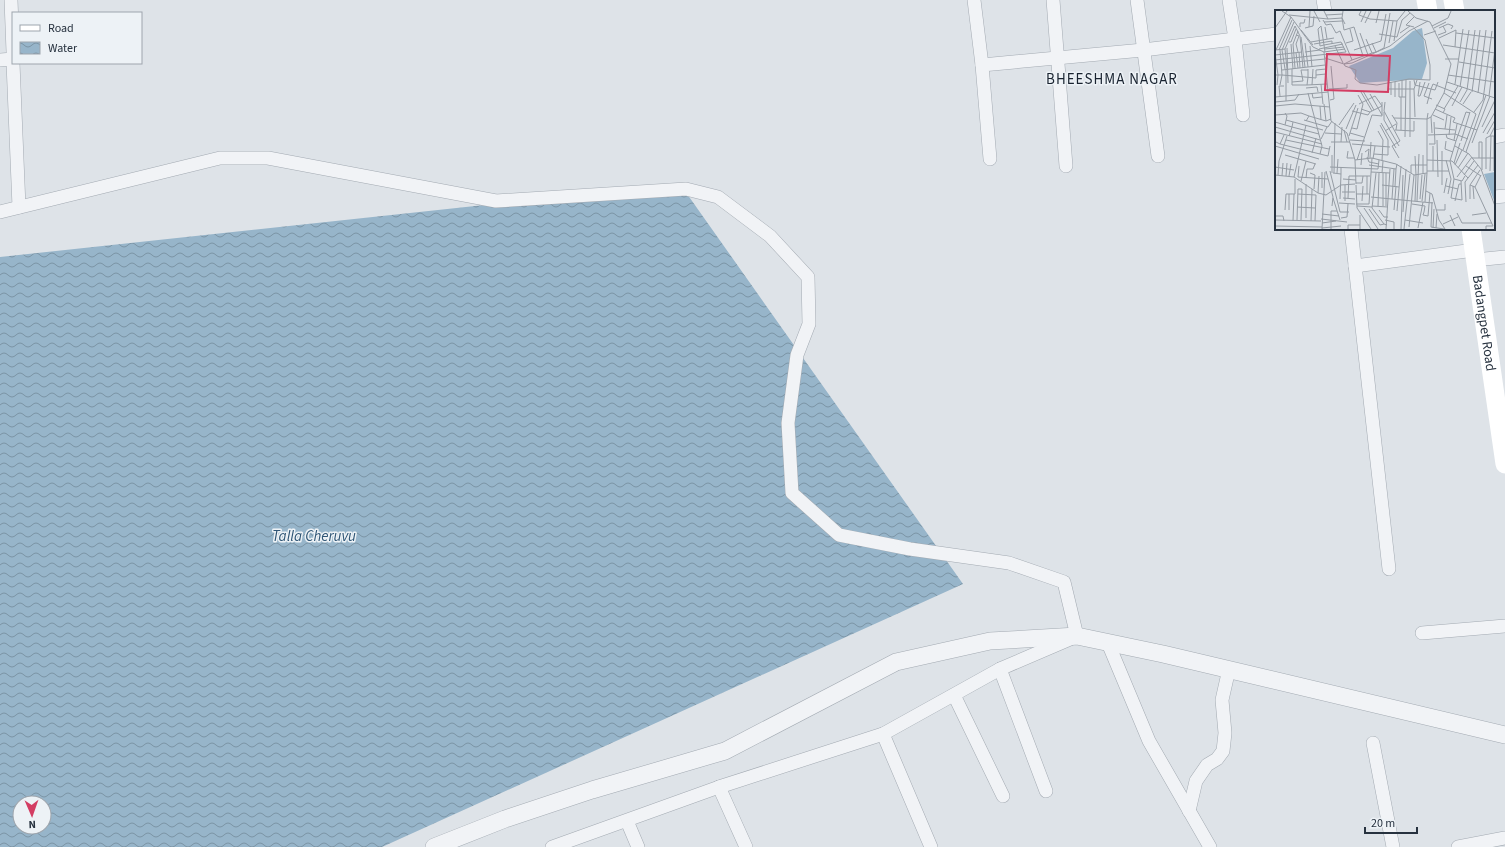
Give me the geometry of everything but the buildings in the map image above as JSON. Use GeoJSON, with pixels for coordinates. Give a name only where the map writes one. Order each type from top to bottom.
{"type":"FeatureCollection","features":[{"type":"Feature","properties":{"kind":"main road"},"geometry":{"type":"LineString","coordinates":[[1426,0],[1428,10]]}},
{"type":"Feature","properties":{"kind":"main road"},"geometry":{"type":"LineString","coordinates":[[1453,0],[1455,10]]}},
{"type":"Feature","properties":{"kind":"main road","name":"Badangpet Road"},"geometry":{"type":"LineString","coordinates":[[1471,230],[1500,382],[1505,464]]}},
{"type":"Feature","properties":{"kind":"street"},"geometry":{"type":"LineString","coordinates":[[11,0],[12,26]]}},
{"type":"Feature","properties":{"kind":"street"},"geometry":{"type":"LineString","coordinates":[[974,0],[982,65],[990,159]]}},
{"type":"Feature","properties":{"kind":"street"},"geometry":{"type":"LineString","coordinates":[[1053,0],[1066,166]]}},
{"type":"Feature","properties":{"kind":"street"},"geometry":{"type":"LineString","coordinates":[[1137,0],[1158,156]]}},
{"type":"Feature","properties":{"kind":"street"},"geometry":{"type":"LineString","coordinates":[[1229,0],[1235,39],[1243,115]]}},
{"type":"Feature","properties":{"kind":"street"},"geometry":{"type":"LineString","coordinates":[[1323,0],[1325,10]]}},
{"type":"Feature","properties":{"kind":"street"},"geometry":{"type":"LineString","coordinates":[[982,65],[1143,50],[1275,34]]}},
{"type":"Feature","properties":{"kind":"street"},"geometry":{"type":"LineString","coordinates":[[0,60],[12,59]]}},
{"type":"Feature","properties":{"kind":"street"},"geometry":{"type":"LineString","coordinates":[[13,64],[19,207]]}},
{"type":"Feature","properties":{"kind":"street"},"geometry":{"type":"LineString","coordinates":[[1495,137],[1505,135]]}},
{"type":"Feature","properties":{"kind":"street"},"geometry":{"type":"LineString","coordinates":[[0,212],[220,158],[268,158],[496,201],[686,189],[718,197],[770,236],[808,277],[808,324],[797,355],[788,423],[792,493],[839,535],[910,549],[1009,563],[1064,582],[1077,636]]}},
{"type":"Feature","properties":{"kind":"street"},"geometry":{"type":"LineString","coordinates":[[1495,197],[1505,196]]}},
{"type":"Feature","properties":{"kind":"street"},"geometry":{"type":"LineString","coordinates":[[1351,230],[1389,569]]}},
{"type":"Feature","properties":{"kind":"street"},"geometry":{"type":"LineString","coordinates":[[1355,266],[1475,255],[1505,257]]}},
{"type":"Feature","properties":{"kind":"street"},"geometry":{"type":"LineString","coordinates":[[1422,633],[1505,626]]}},
{"type":"Feature","properties":{"kind":"street"},"geometry":{"type":"LineString","coordinates":[[552,847],[719,787],[883,734],[1000,669],[1077,636]]}},
{"type":"Feature","properties":{"kind":"street"},"geometry":{"type":"LineString","coordinates":[[434,847],[505,819],[585,792],[725,751],[896,662],[990,641],[1077,636],[1229,669],[1505,735]]}},
{"type":"Feature","properties":{"kind":"street"},"geometry":{"type":"LineString","coordinates":[[1108,643],[1149,741],[1210,847]]}},
{"type":"Feature","properties":{"kind":"street"},"geometry":{"type":"LineString","coordinates":[[1000,669],[1046,791]]}},
{"type":"Feature","properties":{"kind":"street"},"geometry":{"type":"LineString","coordinates":[[1189,811],[1196,781],[1207,765],[1217,759],[1223,751],[1225,733],[1222,700],[1229,669]]}},
{"type":"Feature","properties":{"kind":"street"},"geometry":{"type":"LineString","coordinates":[[954,695],[1003,796]]}},
{"type":"Feature","properties":{"kind":"street"},"geometry":{"type":"LineString","coordinates":[[883,734],[932,847]]}},
{"type":"Feature","properties":{"kind":"street"},"geometry":{"type":"LineString","coordinates":[[1373,743],[1393,847]]}},
{"type":"Feature","properties":{"kind":"street"},"geometry":{"type":"LineString","coordinates":[[719,787],[746,847]]}},
{"type":"Feature","properties":{"kind":"street"},"geometry":{"type":"LineString","coordinates":[[627,821],[638,847]]}},
{"type":"Feature","properties":{"kind":"street"},"geometry":{"type":"LineString","coordinates":[[1458,847],[1505,838]]}},
{"type":"Feature","properties":{"kind":"water","name":"Talla Cheruvu"},"geometry":{"type":"Polygon","coordinates":[[[680,184],[963,584],[382,847],[0,847],[0,257],[680,184]]]}},
{"type":"Feature","properties":{"kind":"district","name":"BHEESHMA NAGAR"},"geometry":{"type":"Point","coordinates":[1112,79]}}]}
